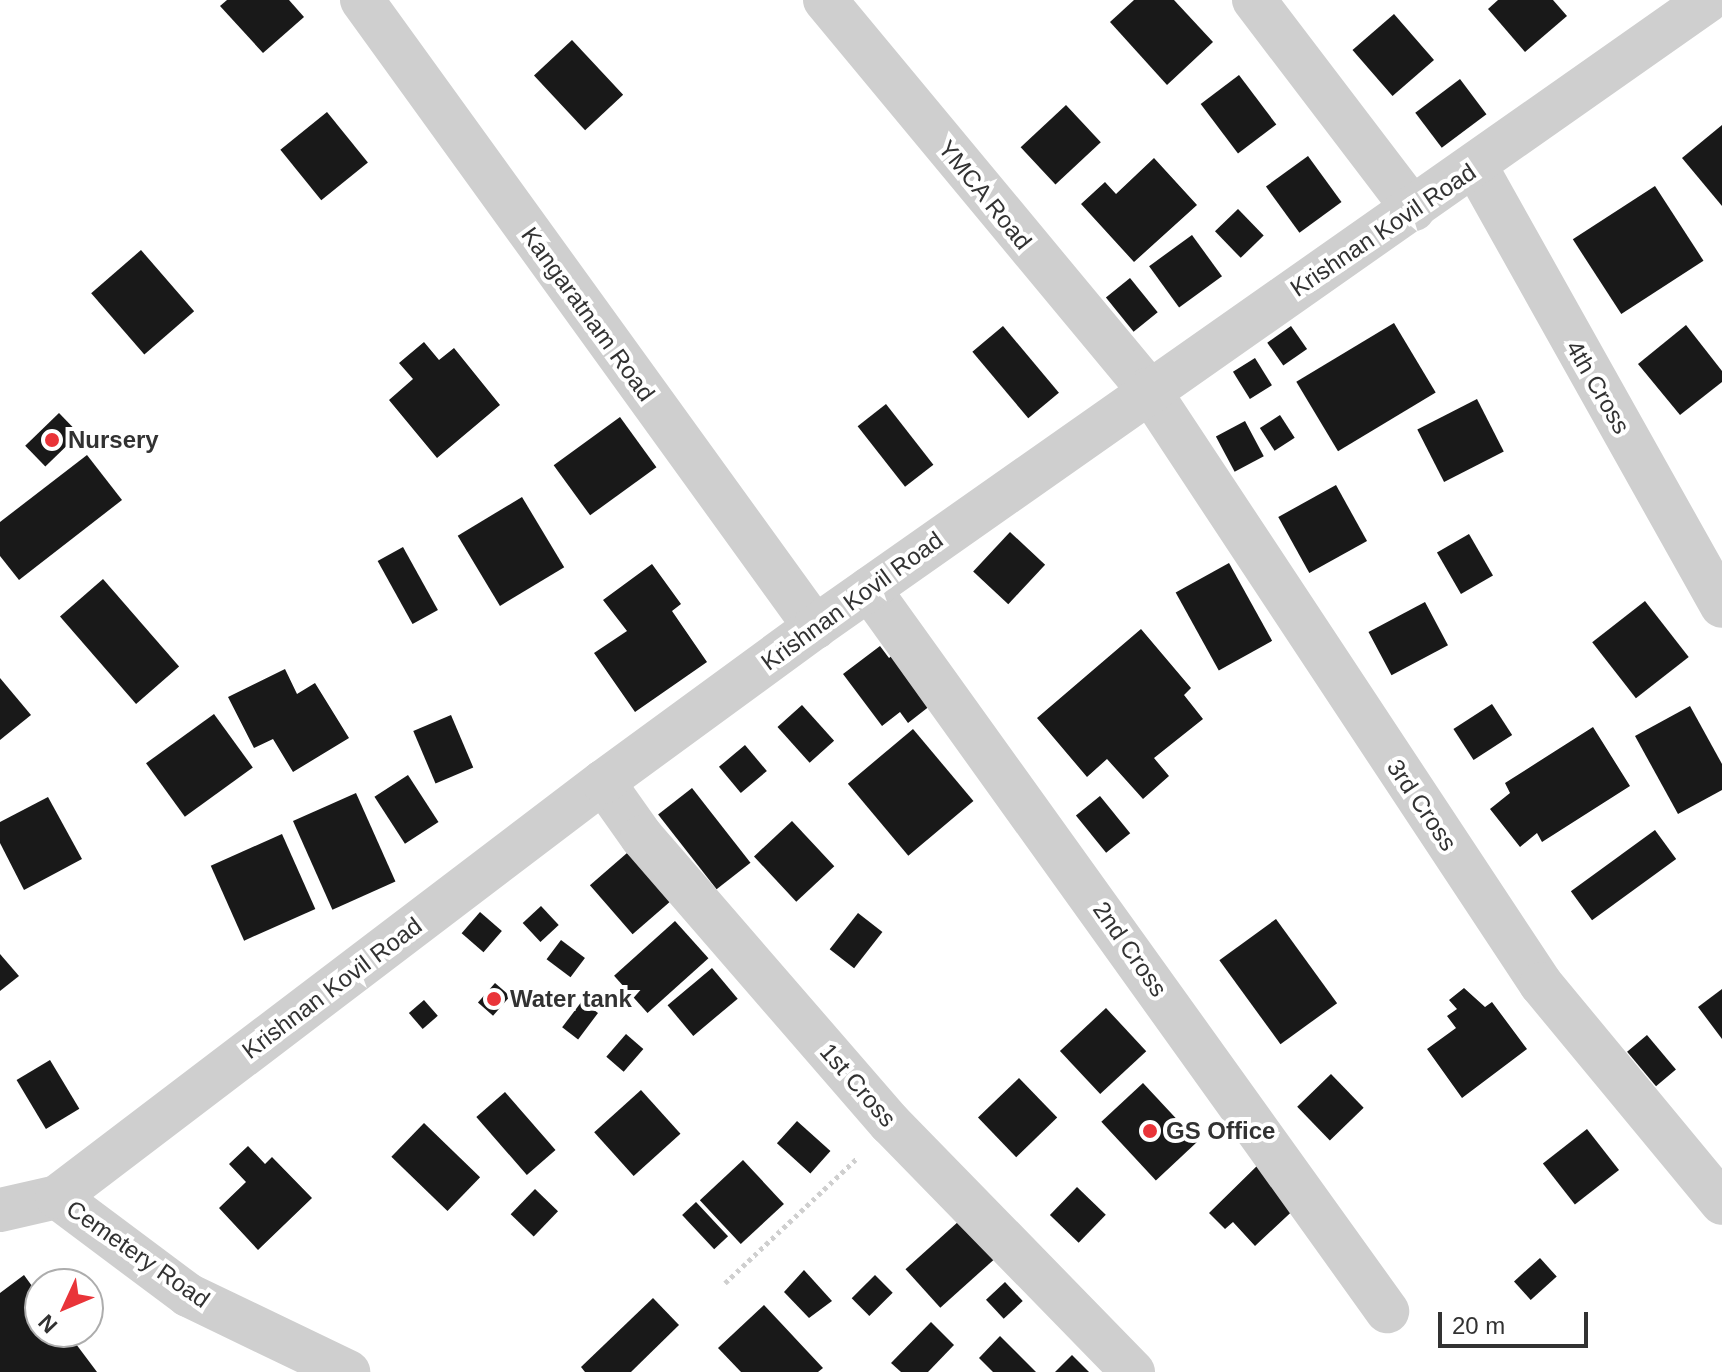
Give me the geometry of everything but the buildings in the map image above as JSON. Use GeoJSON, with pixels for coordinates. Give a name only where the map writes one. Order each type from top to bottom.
{"type":"FeatureCollection","features":[{"type":"Feature","properties":{"kind":"street","name":"Kangaratnam Road"},"geometry":{"type":"LineString","coordinates":[[362,0],[815,627]]}},
{"type":"Feature","properties":{"kind":"street","name":"YMCA Road"},"geometry":{"type":"LineString","coordinates":[[825,0],[1148,389]]}},
{"type":"Feature","properties":{"kind":"street"},"geometry":{"type":"LineString","coordinates":[[1254,0],[1413,209]]}},
{"type":"Feature","properties":{"kind":"street","name":"Krishnan Kovil Road"},"geometry":{"type":"LineString","coordinates":[[2,1205],[57,1197],[603,782],[815,627],[1148,389],[1476,167],[1708,0]]}},
{"type":"Feature","properties":{"kind":"street","name":"4th Cross"},"geometry":{"type":"LineString","coordinates":[[1476,167],[1722,606]]}},
{"type":"Feature","properties":{"kind":"street","name":"3rd Cross"},"geometry":{"type":"LineString","coordinates":[[1148,389],[1541,984],[1722,1203]]}},
{"type":"Feature","properties":{"kind":"street","name":"2nd Cross"},"geometry":{"type":"LineString","coordinates":[[869,589],[1387,1311]]}},
{"type":"Feature","properties":{"kind":"street","name":"1st Cross"},"geometry":{"type":"LineString","coordinates":[[603,782],[642,837],[890,1123],[1133,1372]]}},
{"type":"Feature","properties":{"kind":"street","name":"Cemetery Road"},"geometry":{"type":"LineString","coordinates":[[57,1197],[188,1295],[348,1372]]}},
{"type":"Feature","properties":{"kind":"path"},"geometry":{"type":"LineString","coordinates":[[725,1283],[816,1202],[890,1123]]}},
{"type":"Feature","properties":{"kind":"place","name":"Nursery"},"geometry":{"type":"Point","coordinates":[52,440]}},
{"type":"Feature","properties":{"kind":"place","name":"Water tank"},"geometry":{"type":"Point","coordinates":[494,999]}},
{"type":"Feature","properties":{"kind":"place","name":"GS Office"},"geometry":{"type":"Point","coordinates":[1150,1131]}}]}
